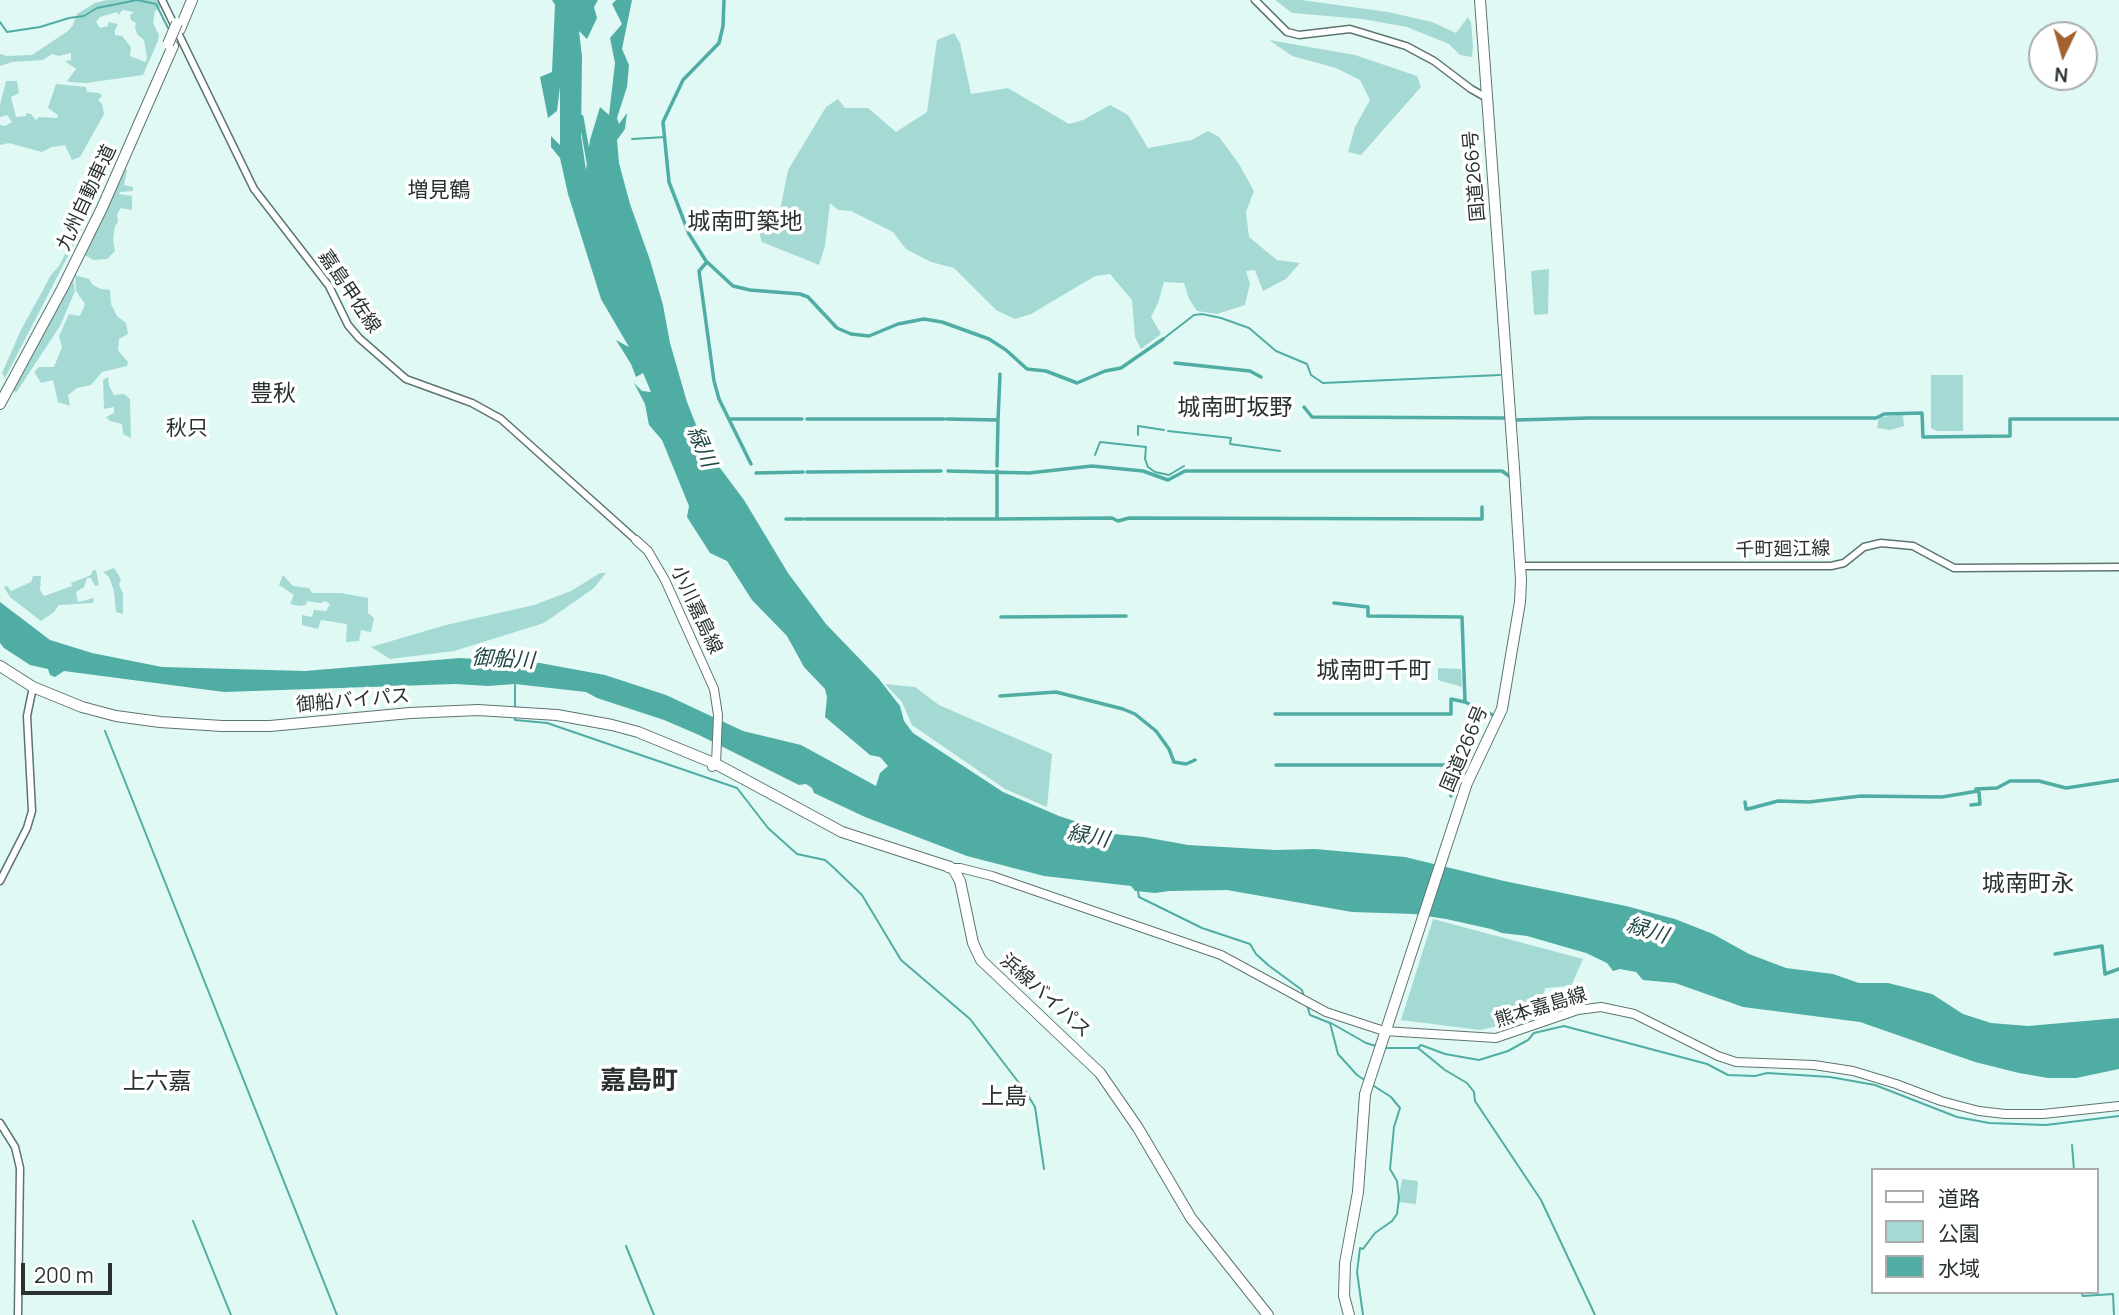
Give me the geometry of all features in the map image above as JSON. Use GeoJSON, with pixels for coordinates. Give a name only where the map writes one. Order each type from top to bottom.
{"type":"FeatureCollection","features":[{"type":"Feature","properties":{"kind":"highway","name":"九州自動車道"},"geometry":{"type":"LineString","coordinates":[[179,26],[187,0]]}},
{"type":"Feature","properties":{"kind":"highway","name":"九州自動車道"},"geometry":{"type":"LineString","coordinates":[[0,404],[102,208],[192,0]]}},
{"type":"Feature","properties":{"kind":"highway","name":"国道266号"},"geometry":{"type":"LineString","coordinates":[[1349,1315],[1344,1296],[1345,1263],[1358,1192],[1364,1106],[1385,1028],[1456,818],[1476,762],[1502,709],[1517,621],[1521,580],[1480,0]]}},
{"type":"Feature","properties":{"kind":"highway","name":"九州自動車道"},"geometry":{"type":"LineString","coordinates":[[0,393],[37,327],[90,220],[171,45]]}},
{"type":"Feature","properties":{"kind":"highway","name":"御船バイパス"},"geometry":{"type":"LineString","coordinates":[[0,666],[32,690]]}},
{"type":"Feature","properties":{"kind":"highway","name":"御船バイパス"},"geometry":{"type":"LineString","coordinates":[[0,672],[72,709],[160,727],[194,730],[282,729],[450,715],[518,716],[564,720],[637,736],[714,761]]}},
{"type":"Feature","properties":{"kind":"highway"},"geometry":{"type":"LineString","coordinates":[[714,761],[844,837],[947,868]]}},
{"type":"Feature","properties":{"kind":"highway","name":"浜線バイパス"},"geometry":{"type":"LineString","coordinates":[[947,868],[955,882],[969,942],[978,961],[990,976],[1095,1074],[1184,1213],[1263,1315]]}},
{"type":"Feature","properties":{"kind":"highway","name":"浜線バイパス"},"geometry":{"type":"LineString","coordinates":[[947,868],[954,870],[960,881],[974,943],[981,960],[1100,1073],[1138,1128],[1191,1218],[1269,1315]]}},
{"type":"Feature","properties":{"kind":"main road","name":"嘉島甲佐線"},"geometry":{"type":"LineString","coordinates":[[162,0],[254,189],[329,286],[348,325],[359,338],[406,379],[472,404],[501,419],[636,540]]}},
{"type":"Feature","properties":{"kind":"main road"},"geometry":{"type":"LineString","coordinates":[[1255,0],[1287,32],[1299,35],[1350,29],[1406,46],[1434,61],[1486,98]]}},
{"type":"Feature","properties":{"kind":"main road","name":"小川嘉島線"},"geometry":{"type":"LineString","coordinates":[[636,540],[648,551],[665,580],[710,680],[717,706],[714,761]]}},
{"type":"Feature","properties":{"kind":"main road","name":"千町廻江線"},"geometry":{"type":"LineString","coordinates":[[1520,566],[1831,566],[1844,563],[1864,547],[1881,543],[1913,545],[1954,568],[2119,567]]}},
{"type":"Feature","properties":{"kind":"main road"},"geometry":{"type":"LineString","coordinates":[[0,881],[27,828],[32,811],[26,732],[32,690]]}},
{"type":"Feature","properties":{"kind":"main road","name":"熊本嘉島線"},"geometry":{"type":"LineString","coordinates":[[947,868],[992,876],[1221,955],[1326,1012],[1385,1028],[1495,1039],[1578,1010],[1601,1006],[1634,1014],[1718,1056],[1736,1062],[1814,1065],[1853,1071],[1979,1111],[2043,1114],[2119,1106]]}},
{"type":"Feature","properties":{"kind":"main road"},"geometry":{"type":"LineString","coordinates":[[0,1123],[15,1147],[20,1168],[18,1315]]}},
{"type":"Feature","properties":{"kind":"green space"},"geometry":{"type":"Polygon","coordinates":[[[107,0],[158,0],[161,7],[155,11],[153,23],[159,35],[158,41],[143,75],[86,83],[69,82],[67,81],[76,69],[65,61],[71,60],[71,53],[59,56],[52,54],[43,60],[12,62],[0,66],[0,54],[32,55],[68,31],[77,14],[95,3],[107,0]],[[123,10],[118,15],[117,12],[100,17],[96,22],[100,28],[108,26],[108,22],[118,24],[115,35],[122,36],[131,47],[130,56],[145,62],[147,58],[144,40],[137,34],[136,23],[131,20],[130,15],[134,12],[123,10]]]}},
{"type":"Feature","properties":{"kind":"green space"},"geometry":{"type":"Polygon","coordinates":[[[1275,0],[1301,0],[1388,12],[1432,22],[1456,33],[1468,17],[1471,22],[1472,57],[1460,55],[1449,44],[1407,27],[1362,19],[1292,13],[1275,0]]]}},
{"type":"Feature","properties":{"kind":"green space"},"geometry":{"type":"Polygon","coordinates":[[[954,33],[960,43],[971,94],[1008,88],[1069,124],[1083,120],[1110,105],[1128,115],[1148,148],[1192,140],[1208,131],[1219,137],[1254,191],[1246,212],[1249,237],[1277,260],[1300,263],[1286,279],[1263,291],[1255,270],[1246,271],[1250,284],[1245,305],[1217,314],[1197,311],[1189,299],[1184,283],[1164,282],[1151,317],[1161,334],[1141,349],[1135,337],[1132,300],[1110,274],[1095,276],[1031,314],[1015,319],[996,310],[954,268],[931,262],[906,249],[893,232],[851,211],[838,210],[830,203],[825,246],[819,265],[762,242],[757,226],[779,216],[788,170],[826,107],[838,99],[845,108],[868,108],[896,132],[927,112],[937,40],[954,33]]]}},
{"type":"Feature","properties":{"kind":"green space"},"geometry":{"type":"Polygon","coordinates":[[[1269,40],[1355,55],[1417,76],[1421,87],[1361,155],[1348,152],[1355,127],[1370,100],[1360,80],[1336,68],[1292,56],[1269,40]]]}},
{"type":"Feature","properties":{"kind":"green space"},"geometry":{"type":"Polygon","coordinates":[[[6,81],[17,81],[19,93],[11,97],[16,117],[26,116],[26,113],[36,120],[39,117],[57,118],[58,115],[48,108],[56,84],[86,87],[87,92],[99,93],[102,96],[98,100],[102,104],[104,114],[80,157],[72,160],[65,145],[42,152],[9,143],[0,145],[0,125],[5,126],[12,122],[7,115],[0,117],[6,81]]]}},
{"type":"Feature","properties":{"kind":"green space"},"geometry":{"type":"Polygon","coordinates":[[[125,169],[124,185],[133,187],[133,191],[119,194],[132,196],[132,210],[121,208],[117,214],[118,222],[113,240],[115,251],[107,259],[94,260],[84,255],[125,169]]]}},
{"type":"Feature","properties":{"kind":"green space"},"geometry":{"type":"Polygon","coordinates":[[[96,193],[99,193],[82,229],[5,378],[2,373],[20,332],[51,275],[59,266],[96,193]]]}},
{"type":"Feature","properties":{"kind":"green space"},"geometry":{"type":"Polygon","coordinates":[[[1549,269],[1548,314],[1534,315],[1531,271],[1549,269]]]}},
{"type":"Feature","properties":{"kind":"green space"},"geometry":{"type":"Polygon","coordinates":[[[75,275],[89,279],[101,289],[110,290],[111,304],[117,316],[126,323],[128,334],[119,339],[118,350],[128,362],[127,366],[102,372],[91,385],[77,388],[68,395],[70,406],[58,402],[53,380],[41,383],[34,372],[39,367],[54,367],[62,347],[59,336],[69,314],[80,316],[85,304],[76,291],[75,275]]]}},
{"type":"Feature","properties":{"kind":"green space"},"geometry":{"type":"Polygon","coordinates":[[[73,277],[75,291],[60,326],[16,393],[13,389],[73,277]]]}},
{"type":"Feature","properties":{"kind":"green space"},"geometry":{"type":"Polygon","coordinates":[[[1931,375],[1963,375],[1963,431],[1937,431],[1931,428],[1931,375]]]}},
{"type":"Feature","properties":{"kind":"green space"},"geometry":{"type":"Polygon","coordinates":[[[108,377],[114,395],[124,394],[130,399],[131,438],[123,434],[122,424],[106,417],[114,413],[114,407],[104,409],[103,380],[108,377]]]}},
{"type":"Feature","properties":{"kind":"green space"},"geometry":{"type":"Polygon","coordinates":[[[1903,415],[1904,426],[1890,430],[1877,428],[1879,417],[1903,415]]]}},
{"type":"Feature","properties":{"kind":"green space"},"geometry":{"type":"Polygon","coordinates":[[[114,568],[121,579],[119,584],[123,594],[123,614],[116,612],[114,591],[109,577],[103,572],[114,568]]]}},
{"type":"Feature","properties":{"kind":"green space"},"geometry":{"type":"Polygon","coordinates":[[[96,570],[99,585],[95,586],[91,578],[87,578],[84,587],[76,592],[78,602],[94,598],[93,603],[59,605],[41,621],[10,597],[4,587],[7,586],[11,591],[31,582],[33,576],[41,576],[40,590],[44,596],[72,586],[71,583],[91,575],[92,571],[96,570]]]}},
{"type":"Feature","properties":{"kind":"green space"},"geometry":{"type":"Polygon","coordinates":[[[600,573],[606,573],[594,588],[544,623],[454,651],[390,659],[371,647],[446,625],[534,605],[571,591],[600,573]]]}},
{"type":"Feature","properties":{"kind":"green space"},"geometry":{"type":"Polygon","coordinates":[[[283,575],[293,586],[309,588],[312,593],[341,593],[368,598],[368,613],[374,618],[371,632],[361,630],[359,641],[346,642],[347,624],[321,620],[318,629],[302,625],[302,615],[312,617],[314,610],[326,611],[330,604],[325,601],[307,601],[306,605],[290,604],[294,595],[279,585],[283,575]]]}},
{"type":"Feature","properties":{"kind":"green space"},"geometry":{"type":"Polygon","coordinates":[[[1438,668],[1461,669],[1462,687],[1438,680],[1438,668]]]}},
{"type":"Feature","properties":{"kind":"green space"},"geometry":{"type":"Polygon","coordinates":[[[885,684],[915,687],[939,705],[1052,754],[1047,807],[1005,789],[912,725],[902,702],[885,684]]]}},
{"type":"Feature","properties":{"kind":"green space"},"geometry":{"type":"Polygon","coordinates":[[[1433,919],[1583,959],[1571,986],[1545,988],[1541,1006],[1513,1023],[1480,1030],[1401,1020],[1433,919]]]}},
{"type":"Feature","properties":{"kind":"green space"},"geometry":{"type":"Polygon","coordinates":[[[1402,1179],[1418,1181],[1416,1204],[1398,1202],[1402,1179]]]}},
{"type":"Feature","properties":{"kind":"water"},"geometry":{"type":"Polygon","coordinates":[[[552,0],[598,0],[594,7],[597,18],[587,39],[579,31],[582,56],[581,136],[586,170],[590,140],[600,107],[609,115],[615,63],[610,38],[622,24],[612,4],[616,0],[632,0],[622,49],[629,65],[627,87],[617,118],[619,124],[627,113],[625,129],[617,140],[619,163],[663,305],[670,343],[687,402],[700,435],[744,500],[788,573],[826,624],[879,679],[900,706],[904,721],[913,733],[1003,792],[1059,816],[1114,834],[1188,845],[1276,850],[1315,849],[1405,857],[1675,919],[1713,934],[1749,954],[1786,968],[1833,974],[1859,983],[1888,983],[1932,994],[1963,1014],[1991,1023],[2028,1026],[2119,1018],[2119,1069],[2076,1078],[2048,1078],[2019,1073],[1975,1062],[1860,1022],[1743,1007],[1675,983],[1643,980],[1636,972],[1620,969],[1613,971],[1607,963],[1586,953],[1527,936],[1502,933],[1446,919],[1414,914],[1352,912],[1227,890],[1155,893],[1135,891],[1131,886],[1044,876],[967,856],[865,817],[814,793],[806,784],[799,785],[699,735],[586,692],[515,684],[455,684],[224,692],[64,671],[55,677],[50,675],[48,669],[30,665],[4,648],[0,643],[0,602],[50,640],[92,653],[162,667],[305,671],[460,658],[540,663],[605,675],[666,695],[743,731],[801,745],[876,786],[880,773],[888,766],[880,757],[870,755],[825,717],[825,689],[804,667],[787,636],[752,600],[727,561],[710,553],[687,517],[689,506],[662,440],[649,425],[645,404],[634,383],[642,391],[651,392],[643,373],[636,377],[616,340],[629,347],[601,299],[568,194],[560,158],[551,147],[551,136],[560,145],[560,87],[557,111],[548,118],[540,77],[552,72],[555,5],[552,0]]]}},
{"type":"Feature","properties":{"kind":"waterway"},"geometry":{"type":"LineString","coordinates":[[0,22],[7,32],[40,27],[84,16],[97,8],[137,0],[156,4],[168,28]]}},
{"type":"Feature","properties":{"kind":"waterway"},"geometry":{"type":"LineString","coordinates":[[724,0],[719,43],[683,80],[663,122],[669,182],[689,234],[706,261],[733,286],[808,297],[837,328],[851,334],[869,336],[898,324],[924,319],[942,322],[989,339],[1027,369],[1046,371],[1077,383],[1105,371],[1121,368],[1163,339]]}},
{"type":"Feature","properties":{"kind":"waterway","name":"緑川"},"geometry":{"type":"LineString","coordinates":[[581,117],[589,162]]}},
{"type":"Feature","properties":{"kind":"waterway"},"geometry":{"type":"LineString","coordinates":[[632,139],[665,137]]}},
{"type":"Feature","properties":{"kind":"waterway"},"geometry":{"type":"LineString","coordinates":[[706,263],[699,271],[714,381],[719,399],[751,464]]}},
{"type":"Feature","properties":{"kind":"waterway"},"geometry":{"type":"LineString","coordinates":[[1163,339],[1194,315],[1202,314],[1249,328],[1276,351],[1307,364],[1311,375],[1323,383],[1500,375]]}},
{"type":"Feature","properties":{"kind":"waterway"},"geometry":{"type":"LineString","coordinates":[[1175,363],[1250,371],[1261,377]]}},
{"type":"Feature","properties":{"kind":"waterway"},"geometry":{"type":"LineString","coordinates":[[998,420],[1000,374]]}},
{"type":"Feature","properties":{"kind":"waterway"},"geometry":{"type":"LineString","coordinates":[[1304,407],[1312,417],[1504,418]]}},
{"type":"Feature","properties":{"kind":"waterway"},"geometry":{"type":"LineString","coordinates":[[1516,420],[1876,418],[1884,414],[1922,413],[1923,437],[2010,436],[2010,419],[2119,419]]}},
{"type":"Feature","properties":{"kind":"waterway"},"geometry":{"type":"LineString","coordinates":[[729,419],[802,419]]}},
{"type":"Feature","properties":{"kind":"waterway"},"geometry":{"type":"LineString","coordinates":[[807,419],[944,419]]}},
{"type":"Feature","properties":{"kind":"waterway"},"geometry":{"type":"LineString","coordinates":[[947,419],[998,420],[997,466]]}},
{"type":"Feature","properties":{"kind":"waterway"},"geometry":{"type":"LineString","coordinates":[[1138,435],[1138,426],[1164,430]]}},
{"type":"Feature","properties":{"kind":"waterway"},"geometry":{"type":"LineString","coordinates":[[1168,431],[1231,438],[1230,444],[1280,451]]}},
{"type":"Feature","properties":{"kind":"waterway"},"geometry":{"type":"LineString","coordinates":[[1095,455],[1100,442],[1146,447],[1145,459],[1148,467],[1155,472],[1169,475],[1184,466]]}},
{"type":"Feature","properties":{"kind":"waterway"},"geometry":{"type":"LineString","coordinates":[[948,471],[1029,473],[1092,466],[1143,471],[1168,480],[1185,471],[1502,471],[1509,476]]}},
{"type":"Feature","properties":{"kind":"waterway"},"geometry":{"type":"LineString","coordinates":[[807,472],[941,471]]}},
{"type":"Feature","properties":{"kind":"waterway"},"geometry":{"type":"LineString","coordinates":[[946,519],[997,519],[997,471]]}},
{"type":"Feature","properties":{"kind":"waterway"},"geometry":{"type":"LineString","coordinates":[[756,473],[803,472]]}},
{"type":"Feature","properties":{"kind":"waterway"},"geometry":{"type":"LineString","coordinates":[[997,519],[1482,519],[1482,507]]}},
{"type":"Feature","properties":{"kind":"waterway"},"geometry":{"type":"LineString","coordinates":[[786,519],[803,519]]}},
{"type":"Feature","properties":{"kind":"waterway"},"geometry":{"type":"LineString","coordinates":[[806,519],[943,519]]}},
{"type":"Feature","properties":{"kind":"waterway"},"geometry":{"type":"LineString","coordinates":[[1334,603],[1368,607],[1368,616],[1462,617],[1465,701]]}},
{"type":"Feature","properties":{"kind":"waterway"},"geometry":{"type":"LineString","coordinates":[[1001,617],[1126,616]]}},
{"type":"Feature","properties":{"kind":"waterway"},"geometry":{"type":"LineString","coordinates":[[515,685],[515,708]]}},
{"type":"Feature","properties":{"kind":"waterway"},"geometry":{"type":"LineString","coordinates":[[1000,696],[1056,692],[1123,709],[1135,714],[1156,731],[1169,749],[1174,762],[1186,764],[1195,760]]}},
{"type":"Feature","properties":{"kind":"waterway"},"geometry":{"type":"LineString","coordinates":[[1275,714],[1451,714],[1451,699],[1465,702],[1493,715]]}},
{"type":"Feature","properties":{"kind":"waterway"},"geometry":{"type":"LineString","coordinates":[[515,717],[515,720],[547,723],[737,788],[768,828],[797,854],[825,860],[862,895],[901,960],[970,1019],[1026,1092],[1035,1107],[1044,1169]]}},
{"type":"Feature","properties":{"kind":"waterway"},"geometry":{"type":"LineString","coordinates":[[105,731],[337,1315]]}},
{"type":"Feature","properties":{"kind":"waterway"},"geometry":{"type":"LineString","coordinates":[[1276,765],[1449,765],[1451,796]]}},
{"type":"Feature","properties":{"kind":"waterway"},"geometry":{"type":"LineString","coordinates":[[1971,805],[1980,804],[1979,792],[1976,789],[1997,788],[2010,781],[2039,781],[2066,788],[2119,780]]}},
{"type":"Feature","properties":{"kind":"waterway"},"geometry":{"type":"LineString","coordinates":[[1745,802],[1748,809],[1778,801],[1809,802],[1861,796],[1942,797],[1978,791]]}},
{"type":"Feature","properties":{"kind":"waterway"},"geometry":{"type":"LineString","coordinates":[[1138,891],[1139,897],[1202,928],[1250,944],[1268,965],[1302,990],[1304,997]]}},
{"type":"Feature","properties":{"kind":"waterway"},"geometry":{"type":"LineString","coordinates":[[2055,954],[2102,946],[2105,974],[2119,969]]}},
{"type":"Feature","properties":{"kind":"waterway"},"geometry":{"type":"LineString","coordinates":[[1307,1005],[1310,1015],[1330,1023],[1338,1054],[1366,1081]]}},
{"type":"Feature","properties":{"kind":"waterway"},"geometry":{"type":"LineString","coordinates":[[1331,1023],[1376,1046]]}},
{"type":"Feature","properties":{"kind":"waterway"},"geometry":{"type":"LineString","coordinates":[[1418,1048],[1421,1045],[1445,1054],[1479,1060],[1508,1051],[1528,1040],[1534,1033],[1564,1026],[1707,1064],[1728,1075],[1755,1076],[1767,1073],[1830,1077],[1875,1085],[1957,1117],[1989,1123],[2046,1125],[2119,1116]]}},
{"type":"Feature","properties":{"kind":"waterway"},"geometry":{"type":"LineString","coordinates":[[1385,1048],[1418,1048],[1445,1070],[1467,1083],[1474,1092],[1475,1101],[1541,1200],[1595,1315]]}},
{"type":"Feature","properties":{"kind":"waterway"},"geometry":{"type":"LineString","coordinates":[[1363,1315],[1357,1272],[1360,1248],[1363,1249],[1375,1233],[1392,1221],[1397,1214],[1399,1198],[1397,1181],[1390,1169],[1394,1127],[1400,1108],[1391,1097],[1371,1084]]}},
{"type":"Feature","properties":{"kind":"waterway"},"geometry":{"type":"LineString","coordinates":[[2072,1145],[2074,1168]]}},
{"type":"Feature","properties":{"kind":"waterway"},"geometry":{"type":"LineString","coordinates":[[193,1221],[231,1315]]}},
{"type":"Feature","properties":{"kind":"waterway"},"geometry":{"type":"LineString","coordinates":[[626,1246],[654,1315]]}},
{"type":"Feature","properties":{"kind":"waterway"},"geometry":{"type":"LineString","coordinates":[[2082,1294],[2113,1294],[2114,1315]]}},
{"type":"Feature","properties":{"kind":"district","name":"増見鶴"},"geometry":{"type":"Point","coordinates":[439,191]}},
{"type":"Feature","properties":{"kind":"district","name":"城南町築地"},"geometry":{"type":"Point","coordinates":[745,223]}},
{"type":"Feature","properties":{"kind":"district","name":"豊秋"},"geometry":{"type":"Point","coordinates":[273,395]}},
{"type":"Feature","properties":{"kind":"district","name":"城南町坂野"},"geometry":{"type":"Point","coordinates":[1235,409]}},
{"type":"Feature","properties":{"kind":"district","name":"秋只"},"geometry":{"type":"Point","coordinates":[187,429]}},
{"type":"Feature","properties":{"kind":"district","name":"城南町千町"},"geometry":{"type":"Point","coordinates":[1374,672]}},
{"type":"Feature","properties":{"kind":"district","name":"城南町永"},"geometry":{"type":"Point","coordinates":[2028,885]}},
{"type":"Feature","properties":{"kind":"district","name":"嘉島町"},"geometry":{"type":"Point","coordinates":[639,1082]}},
{"type":"Feature","properties":{"kind":"district","name":"上六嘉"},"geometry":{"type":"Point","coordinates":[157,1083]}},
{"type":"Feature","properties":{"kind":"district","name":"上島"},"geometry":{"type":"Point","coordinates":[1004,1098]}},
{"type":"Feature","properties":{"kind":"water label","name":"御船川"},"geometry":{"type":"Point","coordinates":[503,660]}}]}
